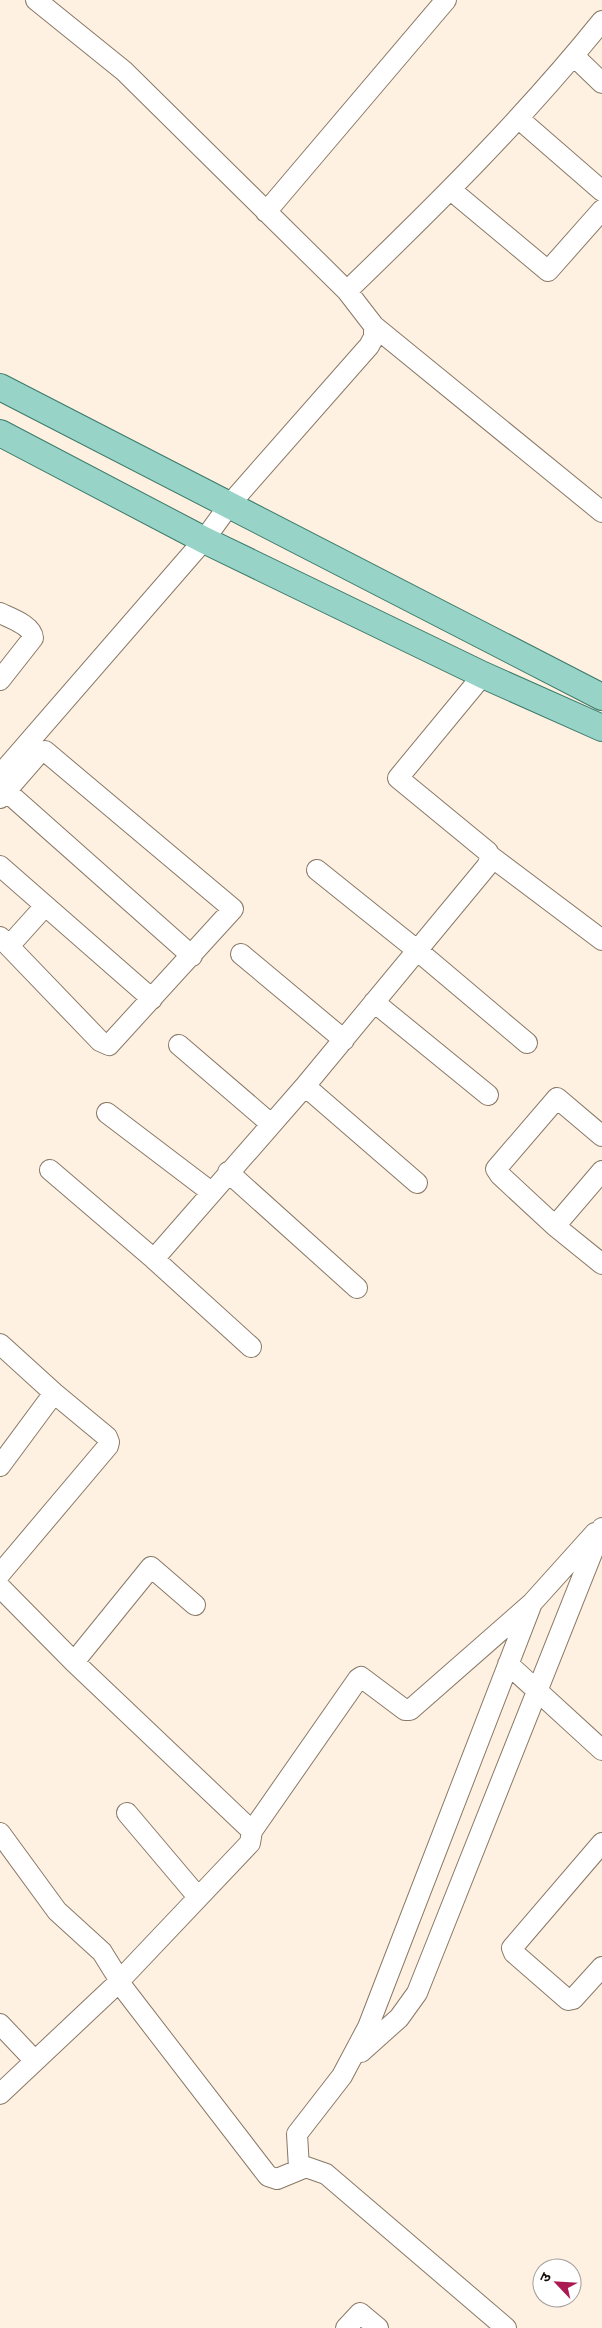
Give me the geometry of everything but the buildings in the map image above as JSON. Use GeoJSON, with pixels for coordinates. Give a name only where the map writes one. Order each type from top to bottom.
{"type":"FeatureCollection","features":[{"type":"Feature","properties":{"kind":"main road"},"geometry":{"type":"LineString","coordinates":[[0,387],[602,697]]}},
{"type":"Feature","properties":{"kind":"main road"},"geometry":{"type":"LineString","coordinates":[[0,433],[204,540],[483,675],[602,728]]}},
{"type":"Feature","properties":{"kind":"street"},"geometry":{"type":"LineString","coordinates":[[36,0],[124,71],[347,291],[374,326],[602,512]]}},
{"type":"Feature","properties":{"kind":"street"},"geometry":{"type":"LineString","coordinates":[[266,212],[446,0]]}},
{"type":"Feature","properties":{"kind":"street"},"geometry":{"type":"LineString","coordinates":[[347,291],[451,190],[574,56],[602,21]]}},
{"type":"Feature","properties":{"kind":"street"},"geometry":{"type":"LineString","coordinates":[[574,56],[602,83]]}},
{"type":"Feature","properties":{"kind":"street"},"geometry":{"type":"LineString","coordinates":[[518,118],[602,191]]}},
{"type":"Feature","properties":{"kind":"street"},"geometry":{"type":"LineString","coordinates":[[451,190],[548,271],[602,210]]}},
{"type":"Feature","properties":{"kind":"street"},"geometry":{"type":"LineString","coordinates":[[8,780],[204,540],[230,504],[369,346],[374,337],[374,326]]}},
{"type":"Feature","properties":{"kind":"street"},"geometry":{"type":"LineString","coordinates":[[0,613],[28,628],[33,632],[33,638],[0,680]]}},
{"type":"Feature","properties":{"kind":"street"},"geometry":{"type":"LineString","coordinates":[[483,675],[398,778],[489,855],[602,940]]}},
{"type":"Feature","properties":{"kind":"street"},"geometry":{"type":"LineString","coordinates":[[8,780],[42,751],[45,751],[233,909],[112,1043],[106,1045],[4,942],[45,906]]}},
{"type":"Feature","properties":{"kind":"street"},"geometry":{"type":"LineString","coordinates":[[8,780],[192,956]]}},
{"type":"Feature","properties":{"kind":"street"},"geometry":{"type":"LineString","coordinates":[[154,1259],[305,1086],[418,951],[486,866],[489,855]]}},
{"type":"Feature","properties":{"kind":"street"},"geometry":{"type":"LineString","coordinates":[[0,866],[152,999]]}},
{"type":"Feature","properties":{"kind":"street"},"geometry":{"type":"LineString","coordinates":[[317,870],[418,951],[527,1043]]}},
{"type":"Feature","properties":{"kind":"street"},"geometry":{"type":"LineString","coordinates":[[241,954],[344,1040]]}},
{"type":"Feature","properties":{"kind":"street"},"geometry":{"type":"LineString","coordinates":[[374,1002],[488,1095]]}},
{"type":"Feature","properties":{"kind":"street"},"geometry":{"type":"LineString","coordinates":[[179,1045],[271,1124]]}},
{"type":"Feature","properties":{"kind":"street"},"geometry":{"type":"LineString","coordinates":[[305,1086],[417,1183]]}},
{"type":"Feature","properties":{"kind":"street"},"geometry":{"type":"LineString","coordinates":[[602,1136],[557,1098],[497,1166],[500,1175],[555,1226],[602,1264]]}},
{"type":"Feature","properties":{"kind":"street"},"geometry":{"type":"LineString","coordinates":[[107,1113],[211,1192]]}},
{"type":"Feature","properties":{"kind":"street"},"geometry":{"type":"LineString","coordinates":[[50,1170],[154,1259],[251,1347]]}},
{"type":"Feature","properties":{"kind":"street"},"geometry":{"type":"LineString","coordinates":[[555,1226],[602,1171]]}},
{"type":"Feature","properties":{"kind":"street"},"geometry":{"type":"LineString","coordinates":[[228,1172],[357,1288]]}},
{"type":"Feature","properties":{"kind":"street"},"geometry":{"type":"LineString","coordinates":[[0,1344],[54,1393],[107,1437],[109,1444],[0,1574]]}},
{"type":"Feature","properties":{"kind":"street"},"geometry":{"type":"LineString","coordinates":[[0,1466],[54,1393]]}},
{"type":"Feature","properties":{"kind":"street"},"geometry":{"type":"LineString","coordinates":[[0,2094],[120,1981],[250,1843],[252,1831],[359,1678],[362,1678],[405,1710],[410,1710],[532,1603],[602,1526]]}},
{"type":"Feature","properties":{"kind":"street"},"geometry":{"type":"LineString","coordinates":[[350,2062],[400,2018],[417,1993],[602,1526]]}},
{"type":"Feature","properties":{"kind":"street"},"geometry":{"type":"LineString","coordinates":[[74,1662],[150,1567],[154,1568],[195,1605]]}},
{"type":"Feature","properties":{"kind":"street"},"geometry":{"type":"LineString","coordinates":[[0,1587],[74,1662],[252,1831]]}},
{"type":"Feature","properties":{"kind":"street"},"geometry":{"type":"LineString","coordinates":[[299,2168],[297,2134],[333,2088],[350,2062],[368,2027],[532,1603]]}},
{"type":"Feature","properties":{"kind":"street"},"geometry":{"type":"LineString","coordinates":[[508,1664],[602,1750]]}},
{"type":"Feature","properties":{"kind":"street"},"geometry":{"type":"LineString","coordinates":[[127,1813],[198,1897]]}},
{"type":"Feature","properties":{"kind":"street"},"geometry":{"type":"LineString","coordinates":[[0,1833],[57,1911],[102,1952],[121,1985],[268,2176],[277,2179],[299,2168],[310,2167],[334,2179],[506,2328]]}},
{"type":"Feature","properties":{"kind":"street"},"geometry":{"type":"LineString","coordinates":[[602,1843],[512,1948],[514,1952],[568,2000],[573,1999],[602,1967]]}},
{"type":"Feature","properties":{"kind":"street"},"geometry":{"type":"LineString","coordinates":[[0,2024],[35,2061]]}},
{"type":"Feature","properties":{"kind":"street"},"geometry":{"type":"LineString","coordinates":[[346,2328],[361,2313],[378,2328]]}}]}
